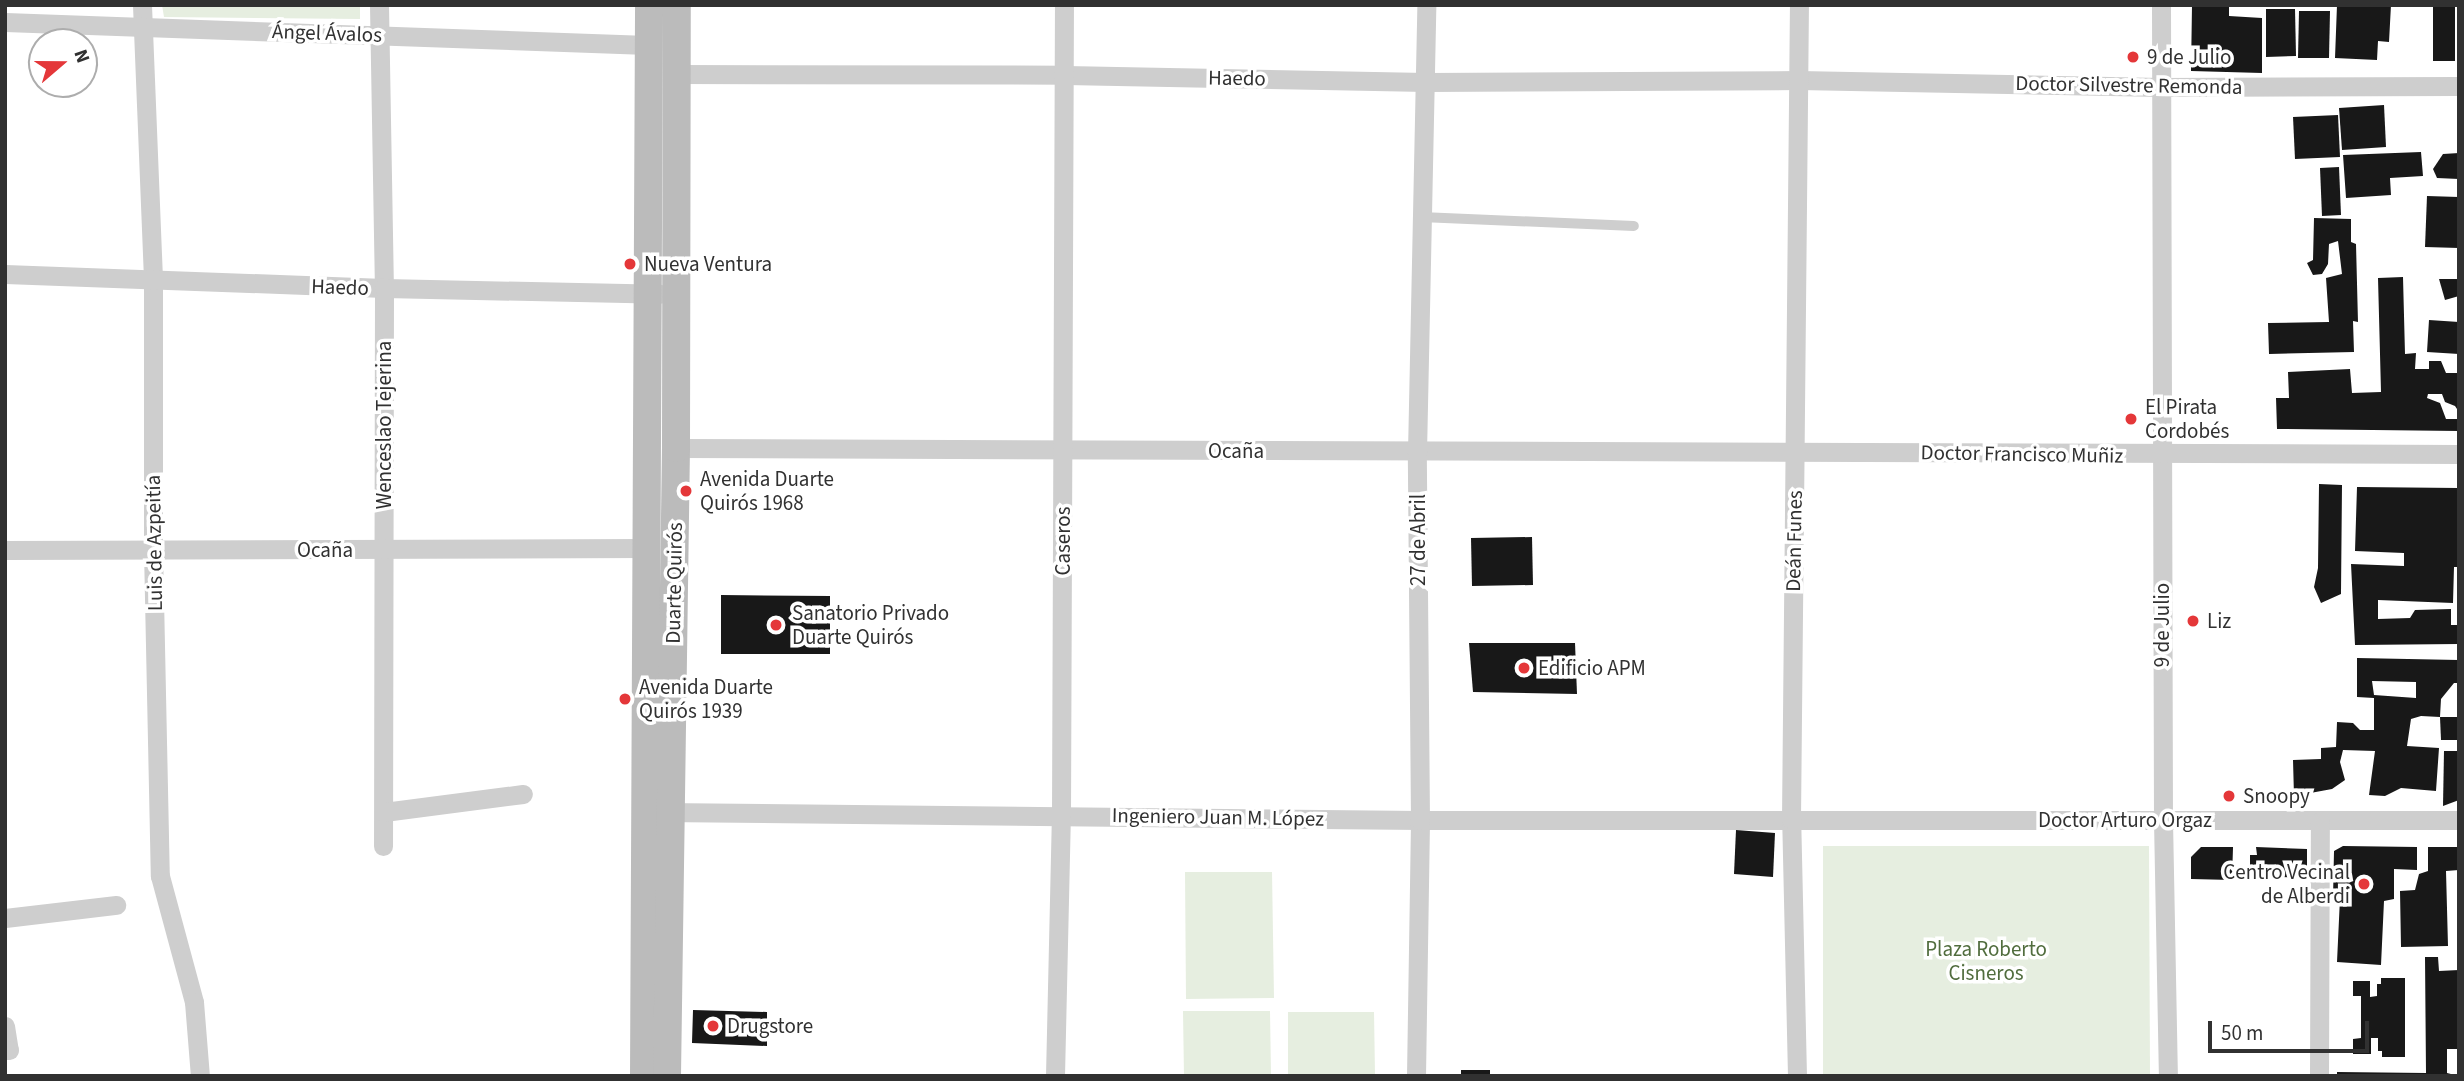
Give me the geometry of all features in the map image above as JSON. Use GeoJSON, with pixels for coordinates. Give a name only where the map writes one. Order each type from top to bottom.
{"type":"FeatureCollection","features":[{"type":"Feature","properties":{"kind":"main road","name":"Duarte Quirós"},"geometry":{"type":"LineString","coordinates":[[644,1076],[676,447],[661,294],[649,5]]}},
{"type":"Feature","properties":{"kind":"main road","name":"Duarte Quirós"},"geometry":{"type":"LineString","coordinates":[[667,1076],[646,548],[676,74],[677,5]]}},
{"type":"Feature","properties":{"kind":"street","name":"Luis de Azpeitía"},"geometry":{"type":"LineString","coordinates":[[142,5],[145,26],[153,280],[153,550],[160,876],[194,1002],[200,1076]]}},
{"type":"Feature","properties":{"kind":"street","name":"Wenceslao Tejerina"},"geometry":{"type":"LineString","coordinates":[[379,5],[384,288],[383,846]]}},
{"type":"Feature","properties":{"kind":"street","name":"Caseros"},"geometry":{"type":"LineString","coordinates":[[1055,1076],[1061,815],[1064,5]]}},
{"type":"Feature","properties":{"kind":"street","name":"27 de Abril"},"geometry":{"type":"LineString","coordinates":[[1416,1076],[1420,820],[1417,453],[1426,5]]}},
{"type":"Feature","properties":{"kind":"street","name":"Deán Funes"},"geometry":{"type":"LineString","coordinates":[[1797,1076],[1791,819],[1799,5]]}},
{"type":"Feature","properties":{"kind":"street","name":"9 de Julio"},"geometry":{"type":"LineString","coordinates":[[2161,5],[2163,820],[2168,1076]]}},
{"type":"Feature","properties":{"kind":"street","name":"Ángel Ávalos"},"geometry":{"type":"LineString","coordinates":[[5,22],[649,45]]}},
{"type":"Feature","properties":{"kind":"street","name":"Haedo"},"geometry":{"type":"LineString","coordinates":[[676,74],[1065,75],[1426,82],[1798,80]]}},
{"type":"Feature","properties":{"kind":"street","name":"Doctor Silvestre Remonda"},"geometry":{"type":"LineString","coordinates":[[1798,80],[2161,87],[2459,86]]}},
{"type":"Feature","properties":{"kind":"street","name":"Haedo"},"geometry":{"type":"LineString","coordinates":[[5,274],[384,288],[661,294]]}},
{"type":"Feature","properties":{"kind":"street","name":"Ocaña"},"geometry":{"type":"LineString","coordinates":[[676,447],[1417,453],[1795,452]]}},
{"type":"Feature","properties":{"kind":"street","name":"Doctor Francisco Muñiz"},"geometry":{"type":"LineString","coordinates":[[1795,452],[2459,454]]}},
{"type":"Feature","properties":{"kind":"street","name":"Ocaña"},"geometry":{"type":"LineString","coordinates":[[5,550],[646,548]]}},
{"type":"Feature","properties":{"kind":"street"},"geometry":{"type":"LineString","coordinates":[[384,812],[523,794]]}},
{"type":"Feature","properties":{"kind":"street","name":"Ingeniero Juan M. López"},"geometry":{"type":"LineString","coordinates":[[658,812],[1420,820],[1791,819]]}},
{"type":"Feature","properties":{"kind":"street","name":"Doctor Arturo Orgaz"},"geometry":{"type":"LineString","coordinates":[[1791,819],[2459,820]]}},
{"type":"Feature","properties":{"kind":"street"},"geometry":{"type":"LineString","coordinates":[[2319,1076],[2320,821]]}},
{"type":"Feature","properties":{"kind":"street"},"geometry":{"type":"LineString","coordinates":[[5,918],[116,905]]}},
{"type":"Feature","properties":{"kind":"street"},"geometry":{"type":"LineString","coordinates":[[5,1026],[9,1050],[5,1050]]}},
{"type":"Feature","properties":{"kind":"lane"},"geometry":{"type":"LineString","coordinates":[[1420,217],[1634,226]]}},
{"type":"Feature","properties":{"kind":"green space"},"geometry":{"type":"Polygon","coordinates":[[[162,5],[360,5],[360,19],[164,17],[162,5]]]}},
{"type":"Feature","properties":{"kind":"green space","name":"Plaza Roberto Cisneros"},"geometry":{"type":"Polygon","coordinates":[[[1823,846],[2149,846],[2150,1076],[1823,1076],[1823,846]]]}},
{"type":"Feature","properties":{"kind":"green space"},"geometry":{"type":"Polygon","coordinates":[[[1185,872],[1272,872],[1274,998],[1186,999],[1185,872]]]}},
{"type":"Feature","properties":{"kind":"green space"},"geometry":{"type":"Polygon","coordinates":[[[1183,1011],[1270,1011],[1271,1076],[1184,1076],[1183,1011]]]}},
{"type":"Feature","properties":{"kind":"green space"},"geometry":{"type":"Polygon","coordinates":[[[1288,1012],[1374,1012],[1375,1076],[1288,1076],[1288,1012]]]}},
{"type":"Feature","properties":{"kind":"building"},"geometry":{"type":"Polygon","coordinates":[[[2192,5],[2229,5],[2229,16],[2262,18],[2262,73],[2191,71],[2192,5]]]}},
{"type":"Feature","properties":{"kind":"building"},"geometry":{"type":"Polygon","coordinates":[[[2337,5],[2391,5],[2389,42],[2378,41],[2377,60],[2335,58],[2337,5]]]}},
{"type":"Feature","properties":{"kind":"building"},"geometry":{"type":"Polygon","coordinates":[[[2433,7],[2455,7],[2455,61],[2433,61],[2433,7]]]}},
{"type":"Feature","properties":{"kind":"building"},"geometry":{"type":"Polygon","coordinates":[[[2266,9],[2295,9],[2296,56],[2266,57],[2266,9]]]}},
{"type":"Feature","properties":{"kind":"building"},"geometry":{"type":"Polygon","coordinates":[[[2299,11],[2330,11],[2329,58],[2298,58],[2299,11]]]}},
{"type":"Feature","properties":{"kind":"building"},"geometry":{"type":"Polygon","coordinates":[[[2384,105],[2386,147],[2342,150],[2339,108],[2384,105]]]}},
{"type":"Feature","properties":{"kind":"building"},"geometry":{"type":"Polygon","coordinates":[[[2338,115],[2340,157],[2295,159],[2293,117],[2338,115]]]}},
{"type":"Feature","properties":{"kind":"building"},"geometry":{"type":"Polygon","coordinates":[[[2421,152],[2423,176],[2390,178],[2391,195],[2346,198],[2343,155],[2421,152]]]}},
{"type":"Feature","properties":{"kind":"building"},"geometry":{"type":"Polygon","coordinates":[[[2459,153],[2459,179],[2437,178],[2433,169],[2443,154],[2459,153]]]}},
{"type":"Feature","properties":{"kind":"building"},"geometry":{"type":"Polygon","coordinates":[[[2339,167],[2341,215],[2322,216],[2320,168],[2339,167]]]}},
{"type":"Feature","properties":{"kind":"building"},"geometry":{"type":"Polygon","coordinates":[[[2427,196],[2459,197],[2459,248],[2425,247],[2427,196]]]}},
{"type":"Feature","properties":{"kind":"building"},"geometry":{"type":"Polygon","coordinates":[[[2314,218],[2351,219],[2351,242],[2356,244],[2358,322],[2353,321],[2354,352],[2269,354],[2268,323],[2329,322],[2326,278],[2342,274],[2338,241],[2329,244],[2328,264],[2322,274],[2313,275],[2307,263],[2313,260],[2314,218]]]}},
{"type":"Feature","properties":{"kind":"building"},"geometry":{"type":"Polygon","coordinates":[[[2403,277],[2405,354],[2416,353],[2415,369],[2429,369],[2429,361],[2441,361],[2446,373],[2459,373],[2459,412],[2455,406],[2445,402],[2442,394],[2428,394],[2427,398],[2440,403],[2446,419],[2459,419],[2459,431],[2277,429],[2276,398],[2289,398],[2288,372],[2350,369],[2352,393],[2381,392],[2378,278],[2403,277]]]}},
{"type":"Feature","properties":{"kind":"building"},"geometry":{"type":"Polygon","coordinates":[[[2439,279],[2459,279],[2459,296],[2445,300],[2439,279]]]}},
{"type":"Feature","properties":{"kind":"building"},"geometry":{"type":"Polygon","coordinates":[[[2429,320],[2459,322],[2459,354],[2427,352],[2429,320]]]}},
{"type":"Feature","properties":{"kind":"building"},"geometry":{"type":"Polygon","coordinates":[[[2319,484],[2342,485],[2341,594],[2321,603],[2314,587],[2318,568],[2319,484]]]}},
{"type":"Feature","properties":{"kind":"building"},"geometry":{"type":"Polygon","coordinates":[[[2357,487],[2459,488],[2459,567],[2454,567],[2453,603],[2378,600],[2378,619],[2410,618],[2415,610],[2451,609],[2451,625],[2459,625],[2459,644],[2355,645],[2351,564],[2404,566],[2404,553],[2355,551],[2357,487]]]}},
{"type":"Feature","properties":{"kind":"building"},"geometry":{"type":"Polygon","coordinates":[[[1532,537],[1533,585],[1472,586],[1471,538],[1532,537]]]}},
{"type":"Feature","properties":{"kind":"building","name":"Sanatorio Privado Duarte Quirós"},"geometry":{"type":"Polygon","coordinates":[[[721,595],[830,596],[830,654],[721,654],[721,595]]]}},
{"type":"Feature","properties":{"kind":"building","name":"Edificio APM"},"geometry":{"type":"Polygon","coordinates":[[[1469,643],[1575,643],[1577,694],[1473,692],[1469,643]]]}},
{"type":"Feature","properties":{"kind":"building"},"geometry":{"type":"Polygon","coordinates":[[[2357,658],[2459,660],[2459,683],[2454,683],[2441,699],[2440,717],[2421,716],[2411,719],[2407,746],[2439,748],[2436,791],[2401,788],[2385,796],[2369,795],[2375,751],[2343,750],[2340,762],[2345,780],[2332,789],[2294,796],[2293,760],[2321,759],[2321,748],[2336,747],[2337,722],[2353,723],[2360,730],[2374,730],[2374,698],[2357,697],[2357,658]],[[2372,681],[2374,695],[2416,698],[2416,682],[2372,681]]]}},
{"type":"Feature","properties":{"kind":"building"},"geometry":{"type":"Polygon","coordinates":[[[2440,717],[2459,717],[2459,740],[2441,740],[2440,717]]]}},
{"type":"Feature","properties":{"kind":"building"},"geometry":{"type":"Polygon","coordinates":[[[2444,751],[2459,751],[2459,800],[2443,806],[2444,751]]]}},
{"type":"Feature","properties":{"kind":"building"},"geometry":{"type":"Polygon","coordinates":[[[1736,830],[1775,833],[1773,877],[1734,874],[1736,830]]]}},
{"type":"Feature","properties":{"kind":"building"},"geometry":{"type":"Polygon","coordinates":[[[2343,846],[2417,847],[2417,870],[2394,869],[2394,899],[2384,901],[2381,965],[2337,962],[2340,898],[2333,898],[2334,851],[2343,846]]]}},
{"type":"Feature","properties":{"kind":"building"},"geometry":{"type":"Polygon","coordinates":[[[2201,847],[2233,847],[2232,880],[2191,879],[2191,857],[2201,847]]]}},
{"type":"Feature","properties":{"kind":"building"},"geometry":{"type":"Polygon","coordinates":[[[2256,847],[2307,849],[2307,878],[2250,876],[2250,855],[2257,855],[2256,847]]]}},
{"type":"Feature","properties":{"kind":"building"},"geometry":{"type":"Polygon","coordinates":[[[2428,847],[2459,847],[2459,870],[2446,871],[2448,946],[2401,947],[2400,891],[2415,890],[2419,874],[2428,871],[2428,847]]]}},
{"type":"Feature","properties":{"kind":"building"},"geometry":{"type":"Polygon","coordinates":[[[2425,957],[2438,957],[2439,971],[2459,970],[2459,1049],[2447,1049],[2447,1073],[2459,1076],[2337,1076],[2337,1072],[2426,1073],[2425,957]]]}},
{"type":"Feature","properties":{"kind":"building"},"geometry":{"type":"Polygon","coordinates":[[[2381,978],[2405,978],[2405,1057],[2382,1057],[2382,1051],[2378,1051],[2378,1038],[2371,1038],[2371,1054],[2353,1054],[2353,1039],[2361,1038],[2361,996],[2353,996],[2353,981],[2370,981],[2370,997],[2377,996],[2377,984],[2381,984],[2381,978]]]}},
{"type":"Feature","properties":{"kind":"building"},"geometry":{"type":"Polygon","coordinates":[[[693,1010],[767,1012],[767,1046],[692,1043],[693,1010]]]}},
{"type":"Feature","properties":{"kind":"building"},"geometry":{"type":"Polygon","coordinates":[[[1461,1070],[1490,1070],[1490,1076],[1461,1076],[1461,1070]]]}},
{"type":"Feature","properties":{"kind":"place","name":"9 de Julio"},"geometry":{"type":"Point","coordinates":[2133,57]}},
{"type":"Feature","properties":{"kind":"place","name":"Nueva Ventura"},"geometry":{"type":"Point","coordinates":[630,264]}},
{"type":"Feature","properties":{"kind":"place","name":"El Pirata Cordobés"},"geometry":{"type":"Point","coordinates":[2131,419]}},
{"type":"Feature","properties":{"kind":"place","name":"Avenida Duarte Quirós 1968"},"geometry":{"type":"Point","coordinates":[686,491]}},
{"type":"Feature","properties":{"kind":"place","name":"Liz"},"geometry":{"type":"Point","coordinates":[2193,621]}},
{"type":"Feature","properties":{"kind":"place","name":"Sanatorio Privado Duarte Quirós"},"geometry":{"type":"Point","coordinates":[776,625]}},
{"type":"Feature","properties":{"kind":"place","name":"Edificio APM"},"geometry":{"type":"Point","coordinates":[1524,668]}},
{"type":"Feature","properties":{"kind":"place","name":"Avenida Duarte Quirós 1939"},"geometry":{"type":"Point","coordinates":[625,699]}},
{"type":"Feature","properties":{"kind":"place","name":"Snoopy"},"geometry":{"type":"Point","coordinates":[2229,796]}},
{"type":"Feature","properties":{"kind":"place","name":"Centro Vecinal de Alberdi"},"geometry":{"type":"Point","coordinates":[2364,884]}},
{"type":"Feature","properties":{"kind":"place","name":"Drugstore"},"geometry":{"type":"Point","coordinates":[713,1026]}}]}
